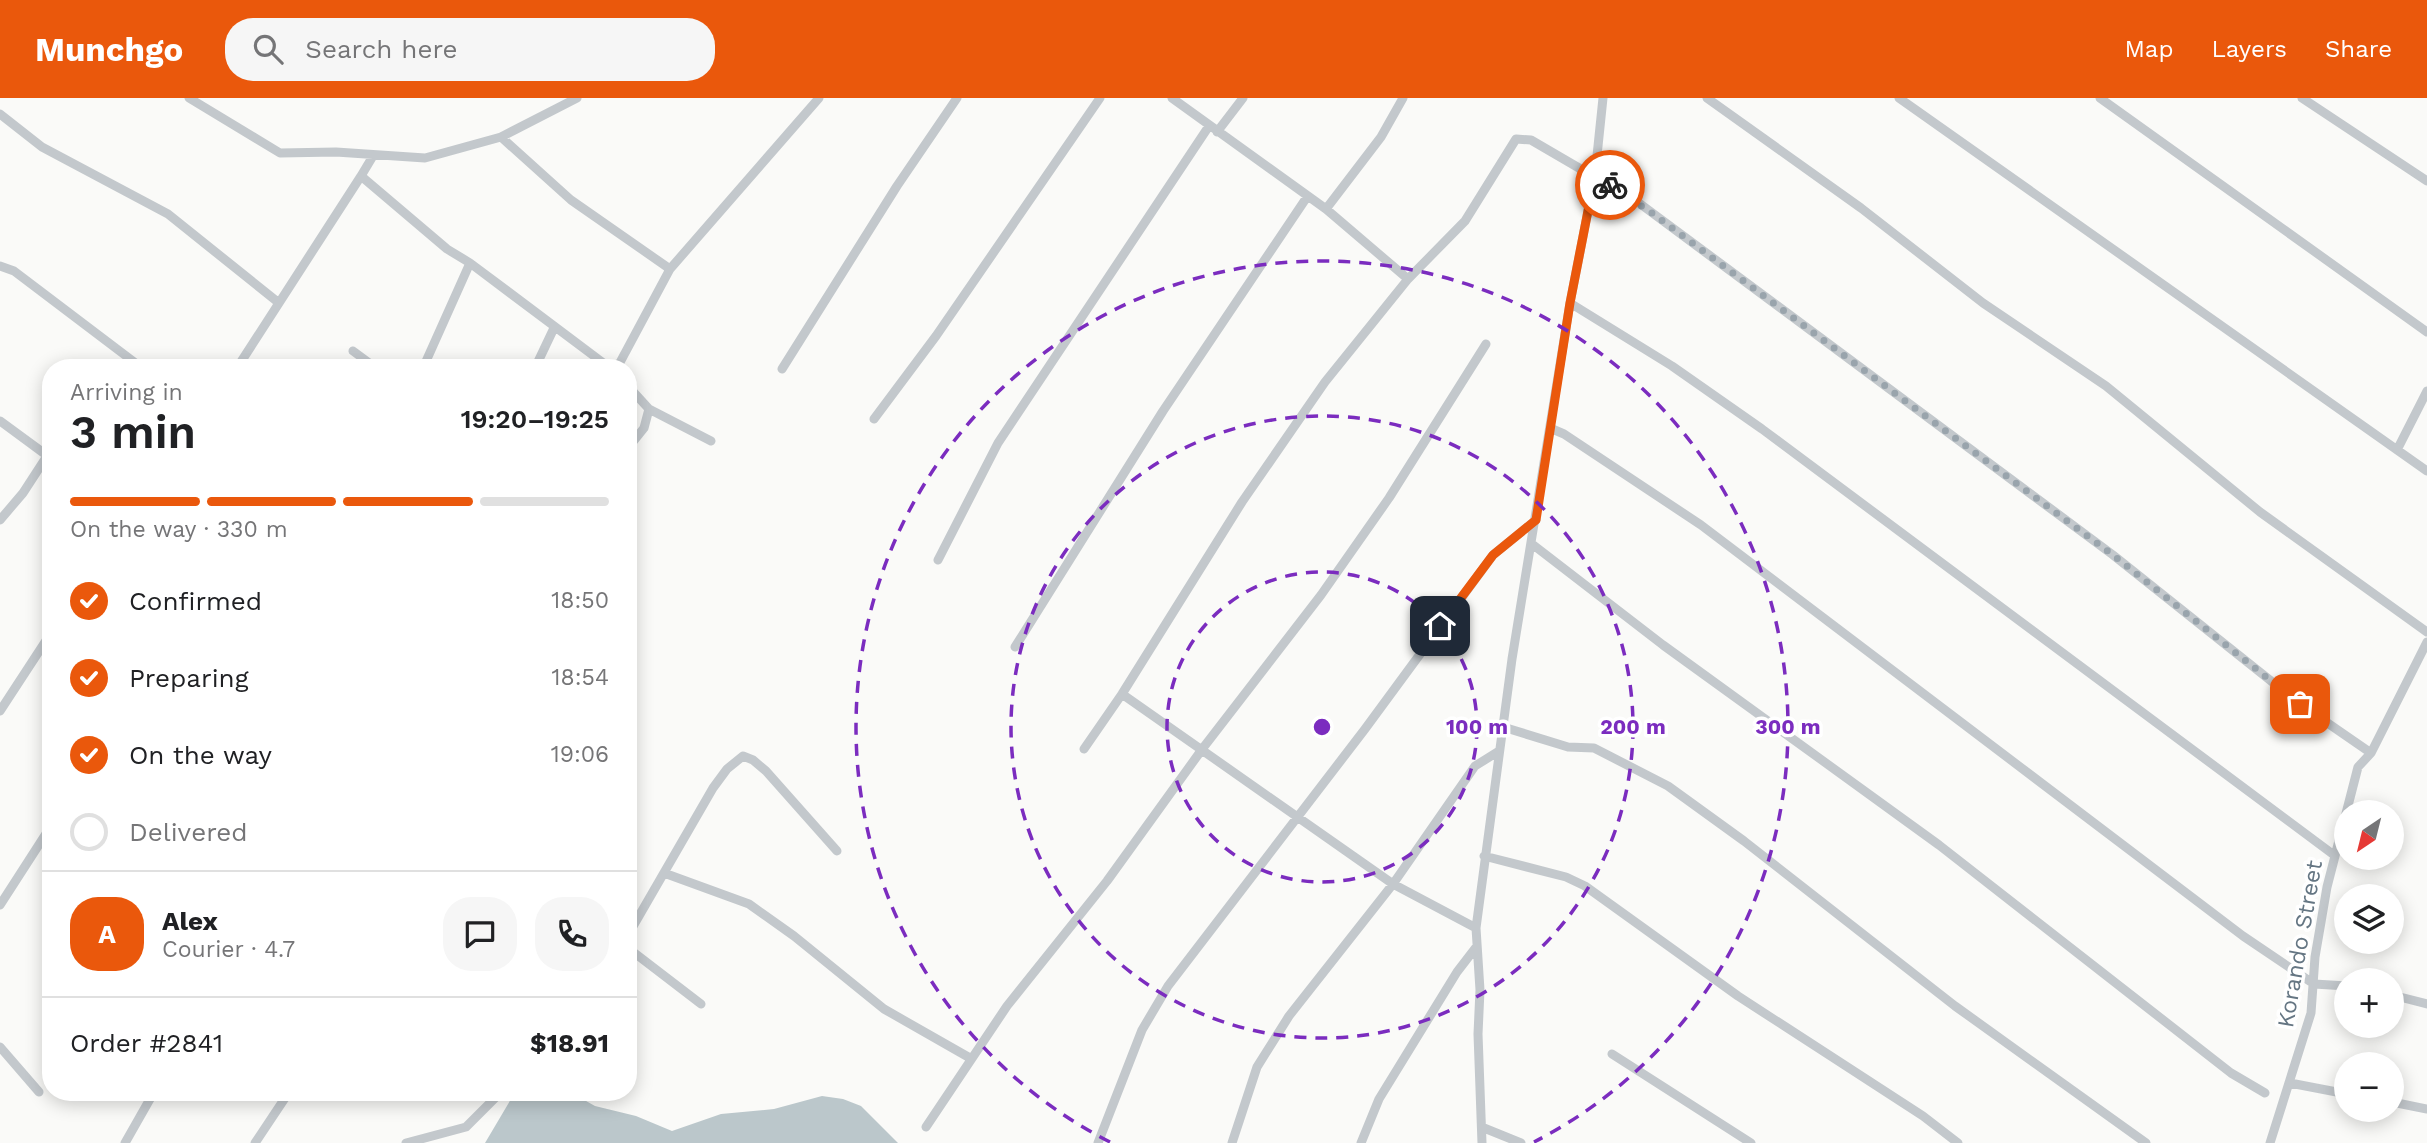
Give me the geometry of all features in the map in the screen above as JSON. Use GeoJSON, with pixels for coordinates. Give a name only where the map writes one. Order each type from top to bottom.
{"type":"FeatureCollection","features":[{"type":"Feature","properties":{"kind":"street"},"geometry":{"type":"LineString","coordinates":[[189,98],[280,153],[336,152],[425,158],[501,137],[577,98]]}},
{"type":"Feature","properties":{"kind":"street"},"geometry":{"type":"LineString","coordinates":[[622,359],[670,269],[819,98]]}},
{"type":"Feature","properties":{"kind":"street"},"geometry":{"type":"LineString","coordinates":[[782,369],[957,98]]}},
{"type":"Feature","properties":{"kind":"street"},"geometry":{"type":"LineString","coordinates":[[874,419],[936,336],[1100,98]]}},
{"type":"Feature","properties":{"kind":"street"},"geometry":{"type":"LineString","coordinates":[[1172,98],[1326,209],[1408,279]]}},
{"type":"Feature","properties":{"kind":"street"},"geometry":{"type":"LineString","coordinates":[[938,560],[998,443],[1213,129],[1243,98]]}},
{"type":"Feature","properties":{"kind":"street"},"geometry":{"type":"LineString","coordinates":[[1326,209],[1381,137],[1403,98]]}},
{"type":"Feature","properties":{"kind":"street"},"geometry":{"type":"LineString","coordinates":[[1482,1143],[1484,1128],[1476,928],[1484,856],[1570,303],[1595,175],[1603,98]]}},
{"type":"Feature","properties":{"kind":"street"},"geometry":{"type":"LineString","coordinates":[[1707,98],[1861,208],[1983,303],[2106,386],[2260,512],[2427,632]]}},
{"type":"Feature","properties":{"kind":"street"},"geometry":{"type":"LineString","coordinates":[[1899,98],[2427,471]]}},
{"type":"Feature","properties":{"kind":"street"},"geometry":{"type":"LineString","coordinates":[[2100,98],[2427,332]]}},
{"type":"Feature","properties":{"kind":"street"},"geometry":{"type":"LineString","coordinates":[[2302,98],[2427,181]]}},
{"type":"Feature","properties":{"kind":"street"},"geometry":{"type":"LineString","coordinates":[[0,114],[42,148],[168,214],[279,303]]}},
{"type":"Feature","properties":{"kind":"street"},"geometry":{"type":"LineString","coordinates":[[501,137],[570,200],[670,269]]}},
{"type":"Feature","properties":{"kind":"street"},"geometry":{"type":"LineString","coordinates":[[1084,749],[1122,694],[1242,502],[1310,404],[1408,279],[1465,221],[1516,139],[1531,140],[1595,175],[1652,213],[2113,555],[2300,704],[2371,752]]}},
{"type":"Feature","properties":{"kind":"street"},"geometry":{"type":"LineString","coordinates":[[243,359],[373,156]]}},
{"type":"Feature","properties":{"kind":"street"},"geometry":{"type":"LineString","coordinates":[[360,176],[447,249],[470,262],[597,359]]}},
{"type":"Feature","properties":{"kind":"street"},"geometry":{"type":"LineString","coordinates":[[1015,647],[1163,411],[1307,197]]}},
{"type":"Feature","properties":{"kind":"street"},"geometry":{"type":"LineString","coordinates":[[427,359],[470,262]]}},
{"type":"Feature","properties":{"kind":"street"},"geometry":{"type":"LineString","coordinates":[[0,266],[14,271],[130,359]]}},
{"type":"Feature","properties":{"kind":"street"},"geometry":{"type":"LineString","coordinates":[[1570,303],[1672,366],[1762,429],[2334,855]]}},
{"type":"Feature","properties":{"kind":"street"},"geometry":{"type":"LineString","coordinates":[[539,359],[554,328]]}},
{"type":"Feature","properties":{"kind":"street"},"geometry":{"type":"LineString","coordinates":[[926,1127],[970,1058],[1107,880],[1359,541],[1486,344]]}},
{"type":"Feature","properties":{"kind":"street"},"geometry":{"type":"LineString","coordinates":[[353,351],[364,359]]}},
{"type":"Feature","properties":{"kind":"street"},"geometry":{"type":"LineString","coordinates":[[2397,450],[2427,391]]}},
{"type":"Feature","properties":{"kind":"street"},"geometry":{"type":"LineString","coordinates":[[637,396],[649,409],[711,441]]}},
{"type":"Feature","properties":{"kind":"street"},"geometry":{"type":"LineString","coordinates":[[637,437],[645,428],[649,409]]}},
{"type":"Feature","properties":{"kind":"street"},"geometry":{"type":"LineString","coordinates":[[0,421],[42,452]]}},
{"type":"Feature","properties":{"kind":"street"},"geometry":{"type":"LineString","coordinates":[[1550,428],[1564,434],[1700,525],[2243,936],[2314,984],[2334,985]]}},
{"type":"Feature","properties":{"kind":"street"},"geometry":{"type":"LineString","coordinates":[[0,520],[23,493],[42,464]]}},
{"type":"Feature","properties":{"kind":"street"},"geometry":{"type":"LineString","coordinates":[[1098,1143],[1142,1030],[1168,986],[1365,729],[1493,555],[1536,520]]}},
{"type":"Feature","properties":{"kind":"street"},"geometry":{"type":"LineString","coordinates":[[1532,544],[1663,645],[1939,845],[2231,1073],[2265,1093]]}},
{"type":"Feature","properties":{"kind":"street","name":"Korando Street"},"geometry":{"type":"LineString","coordinates":[[2349,800],[2358,767],[2371,752],[2427,642]]}},
{"type":"Feature","properties":{"kind":"street"},"geometry":{"type":"LineString","coordinates":[[0,711],[42,647]]}},
{"type":"Feature","properties":{"kind":"street"},"geometry":{"type":"LineString","coordinates":[[1122,694],[1203,748],[1393,884],[1476,928]]}},
{"type":"Feature","properties":{"kind":"street"},"geometry":{"type":"LineString","coordinates":[[1503,727],[1568,747],[1594,748],[1668,786],[1744,841],[1955,1006],[2146,1143]]}},
{"type":"Feature","properties":{"kind":"street"},"geometry":{"type":"LineString","coordinates":[[1232,1143],[1257,1067],[1280,1031],[1393,884],[1475,766],[1499,751]]}},
{"type":"Feature","properties":{"kind":"street"},"geometry":{"type":"LineString","coordinates":[[637,920],[713,788],[727,769],[743,757],[753,760],[766,771],[836,851]]}},
{"type":"Feature","properties":{"kind":"street"},"geometry":{"type":"LineString","coordinates":[[0,905],[42,840]]}},
{"type":"Feature","properties":{"kind":"street","name":"Korando Street"},"geometry":{"type":"LineString","coordinates":[[2270,1143],[2311,1013],[2315,957],[2334,855]]}},
{"type":"Feature","properties":{"kind":"street"},"geometry":{"type":"LineString","coordinates":[[1484,856],[1566,877],[1585,886],[1738,996],[1923,1116],[1958,1143]]}},
{"type":"Feature","properties":{"kind":"street"},"geometry":{"type":"LineString","coordinates":[[664,873],[749,904],[794,936],[884,1009],[970,1058]]}},
{"type":"Feature","properties":{"kind":"street"},"geometry":{"type":"LineString","coordinates":[[1361,1143],[1379,1099],[1457,972],[1477,946]]}},
{"type":"Feature","properties":{"kind":"street"},"geometry":{"type":"LineString","coordinates":[[637,955],[701,1004]]}},
{"type":"Feature","properties":{"kind":"street"},"geometry":{"type":"LineString","coordinates":[[2404,998],[2427,1004]]}},
{"type":"Feature","properties":{"kind":"street"},"geometry":{"type":"LineString","coordinates":[[0,1046],[39,1092]]}},
{"type":"Feature","properties":{"kind":"street"},"geometry":{"type":"LineString","coordinates":[[1612,1055],[1751,1143]]}},
{"type":"Feature","properties":{"kind":"street"},"geometry":{"type":"LineString","coordinates":[[2290,1083],[2334,1091]]}},
{"type":"Feature","properties":{"kind":"street"},"geometry":{"type":"LineString","coordinates":[[125,1143],[150,1101]]}},
{"type":"Feature","properties":{"kind":"street"},"geometry":{"type":"LineString","coordinates":[[255,1143],[283,1101]]}},
{"type":"Feature","properties":{"kind":"street"},"geometry":{"type":"LineString","coordinates":[[406,1143],[466,1127],[492,1101]]}},
{"type":"Feature","properties":{"kind":"street"},"geometry":{"type":"LineString","coordinates":[[2404,1104],[2427,1108]]}},
{"type":"Feature","properties":{"kind":"street"},"geometry":{"type":"LineString","coordinates":[[1484,1128],[1521,1143]]}},
{"type":"Feature","properties":{"kind":"shaded area"},"geometry":{"type":"Polygon","coordinates":[[[822,1096],[843,1099],[861,1106],[898,1143],[485,1143],[510,1101],[586,1101],[595,1106],[636,1116],[672,1131],[721,1114],[774,1109],[822,1096]]]}},
{"type":"Feature","properties":{"kind":"way so far"},"geometry":{"type":"LineString","coordinates":[[1610,185],[1652,213],[2113,555],[2300,704]]}},
{"type":"Feature","properties":{"kind":"route"},"geometry":{"type":"LineString","coordinates":[[1440,626],[1493,555],[1536,520],[1570,303],[1595,175],[1610,185]]}}]}
